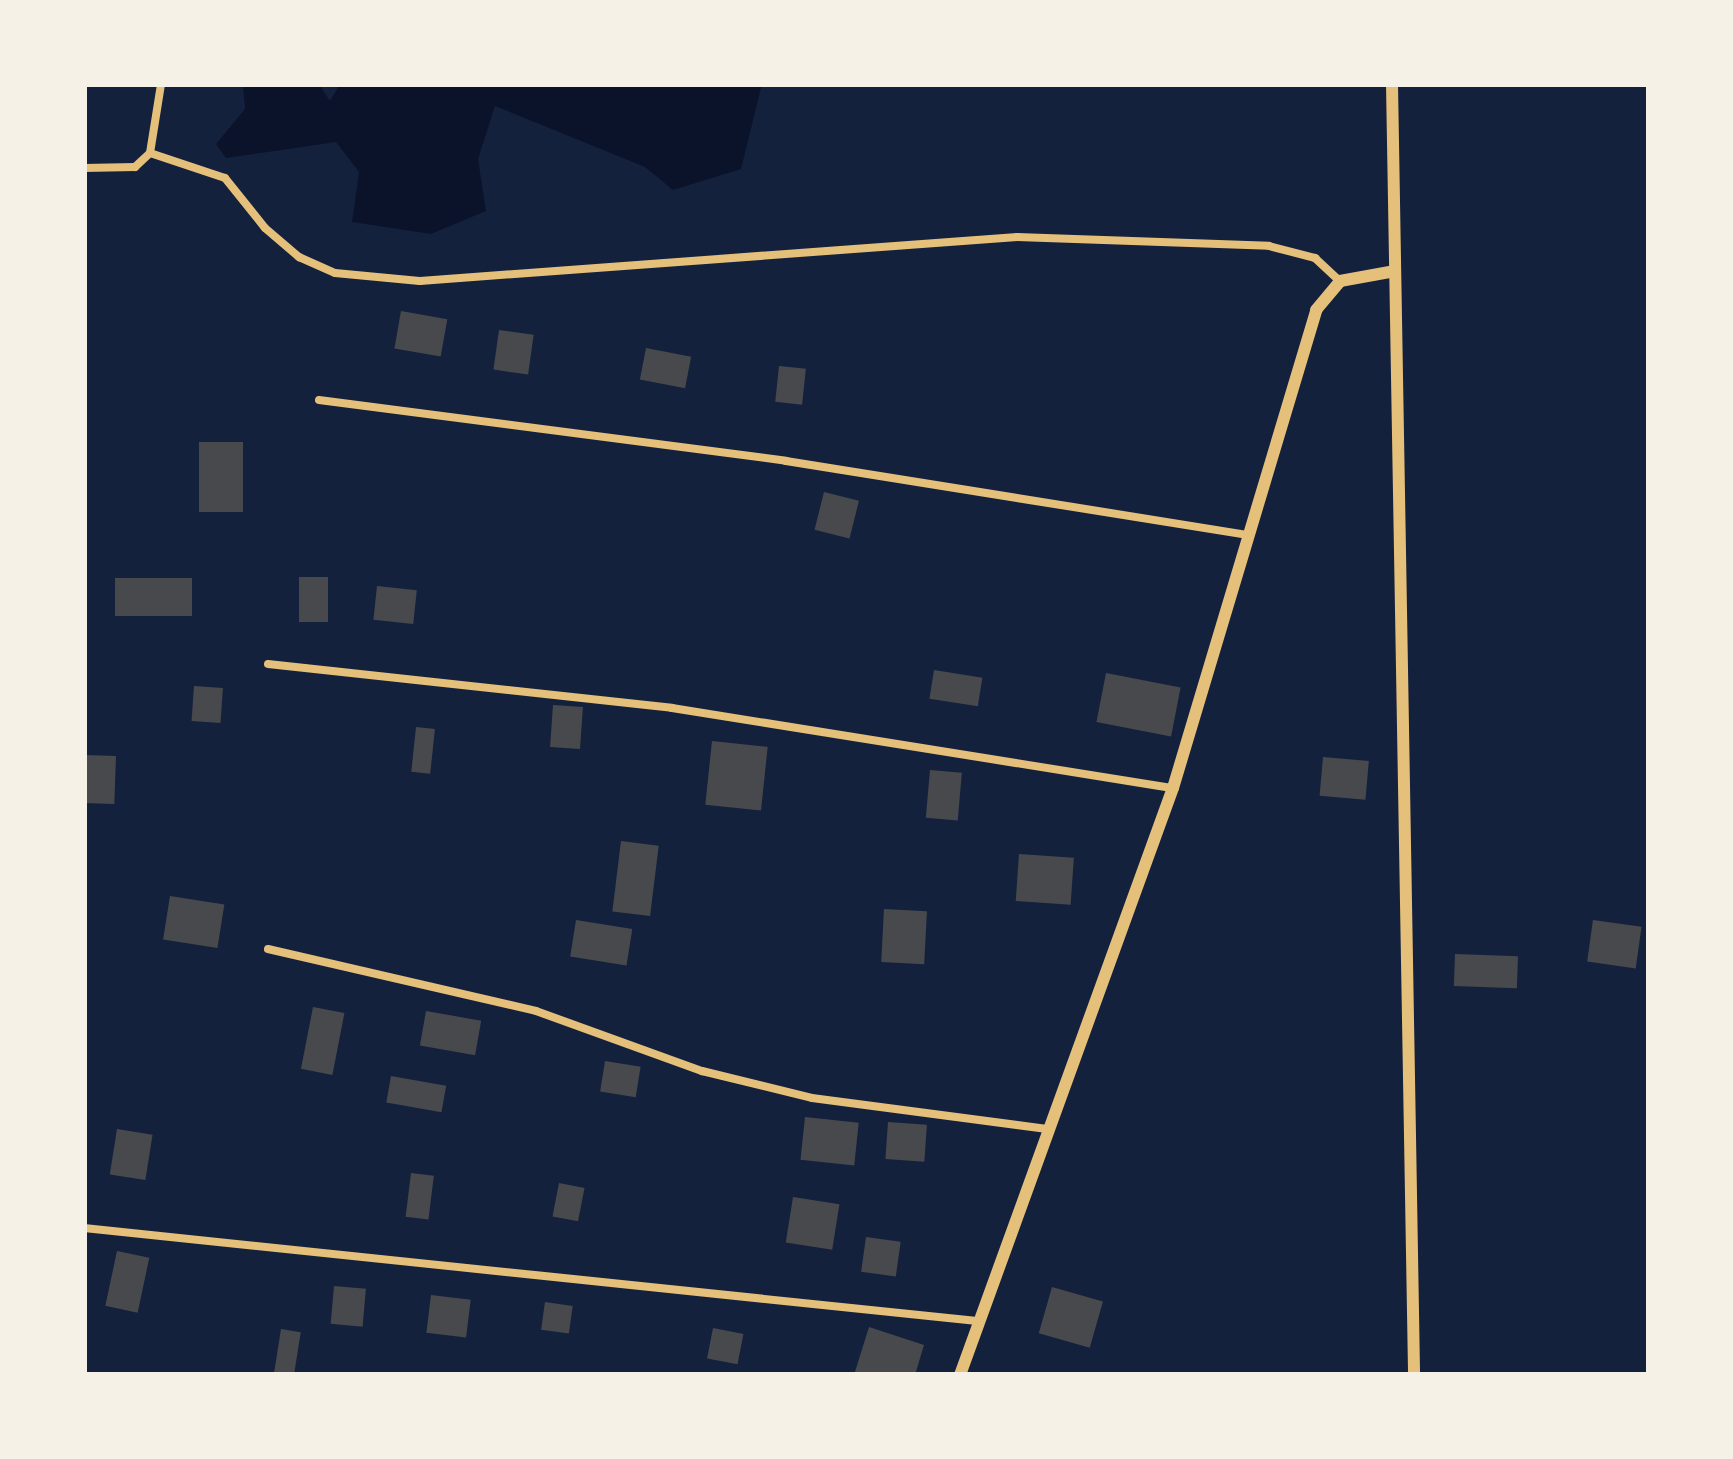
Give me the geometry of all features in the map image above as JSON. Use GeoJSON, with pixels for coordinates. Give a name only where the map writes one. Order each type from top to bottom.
{"type":"FeatureCollection","features":[{"type":"Feature","properties":{"kind":"street"},"geometry":{"type":"LineString","coordinates":[[1392,84],[1414,1375]]}},
{"type":"Feature","properties":{"kind":"street"},"geometry":{"type":"LineString","coordinates":[[960,1375],[1173,788],[1316,310],[1340,281],[1395,271]]}},
{"type":"Feature","properties":{"kind":"lane"},"geometry":{"type":"LineString","coordinates":[[84,168],[135,167],[150,153],[161,84]]}},
{"type":"Feature","properties":{"kind":"lane"},"geometry":{"type":"LineString","coordinates":[[150,153],[225,178],[299,257],[334,273],[420,281],[1017,237],[1269,246],[1315,258],[1340,281]]}},
{"type":"Feature","properties":{"kind":"lane"},"geometry":{"type":"LineString","coordinates":[[319,400],[786,461],[1252,535]]}},
{"type":"Feature","properties":{"kind":"lane"},"geometry":{"type":"LineString","coordinates":[[268,664],[672,708],[1173,788]]}},
{"type":"Feature","properties":{"kind":"lane"},"geometry":{"type":"LineString","coordinates":[[268,950],[536,1011],[702,1071],[812,1099],[1049,1129]]}},
{"type":"Feature","properties":{"kind":"lane"},"geometry":{"type":"LineString","coordinates":[[84,1228],[977,1321]]}},
{"type":"Feature","properties":{"kind":"water"},"geometry":{"type":"Polygon","coordinates":[[[243,84],[319,84],[330,101],[340,84],[762,84],[741,169],[673,190],[645,167],[495,106],[478,159],[486,211],[431,234],[352,222],[359,172],[336,142],[226,158],[216,144],[245,109],[243,84]]]}},
{"type":"Feature","properties":{"kind":"building"},"geometry":{"type":"Polygon","coordinates":[[[401,311],[447,319],[441,357],[394,348],[401,311]]]}},
{"type":"Feature","properties":{"kind":"building"},"geometry":{"type":"Polygon","coordinates":[[[499,330],[534,335],[528,374],[493,370],[499,330]]]}},
{"type":"Feature","properties":{"kind":"building"},"geometry":{"type":"Polygon","coordinates":[[[646,348],[691,357],[685,388],[640,379],[646,348]]]}},
{"type":"Feature","properties":{"kind":"building"},"geometry":{"type":"Polygon","coordinates":[[[779,366],[806,369],[802,405],[775,402],[779,366]]]}},
{"type":"Feature","properties":{"kind":"building"},"geometry":{"type":"Polygon","coordinates":[[[199,442],[243,442],[243,512],[199,512],[199,442]]]}},
{"type":"Feature","properties":{"kind":"building"},"geometry":{"type":"Polygon","coordinates":[[[824,492],[859,501],[849,539],[815,530],[824,492]]]}},
{"type":"Feature","properties":{"kind":"building"},"geometry":{"type":"Polygon","coordinates":[[[299,577],[328,577],[328,622],[299,622],[299,577]]]}},
{"type":"Feature","properties":{"kind":"building"},"geometry":{"type":"Polygon","coordinates":[[[115,578],[192,578],[192,616],[115,616],[115,578]]]}},
{"type":"Feature","properties":{"kind":"building"},"geometry":{"type":"Polygon","coordinates":[[[377,586],[417,590],[413,624],[373,620],[377,586]]]}},
{"type":"Feature","properties":{"kind":"building"},"geometry":{"type":"Polygon","coordinates":[[[934,670],[982,678],[978,706],[929,699],[934,670]]]}},
{"type":"Feature","properties":{"kind":"building"},"geometry":{"type":"Polygon","coordinates":[[[1106,673],[1181,688],[1171,737],[1096,722],[1106,673]]]}},
{"type":"Feature","properties":{"kind":"building"},"geometry":{"type":"Polygon","coordinates":[[[194,686],[223,688],[220,723],[192,721],[194,686]]]}},
{"type":"Feature","properties":{"kind":"building"},"geometry":{"type":"Polygon","coordinates":[[[553,705],[583,707],[580,749],[550,747],[553,705]]]}},
{"type":"Feature","properties":{"kind":"building"},"geometry":{"type":"Polygon","coordinates":[[[416,727],[435,729],[430,774],[411,772],[416,727]]]}},
{"type":"Feature","properties":{"kind":"building"},"geometry":{"type":"Polygon","coordinates":[[[712,741],[768,747],[761,811],[705,805],[712,741]]]}},
{"type":"Feature","properties":{"kind":"building"},"geometry":{"type":"Polygon","coordinates":[[[84,755],[116,756],[114,804],[84,803],[84,755]]]}},
{"type":"Feature","properties":{"kind":"building"},"geometry":{"type":"Polygon","coordinates":[[[1323,757],[1369,761],[1365,800],[1320,796],[1323,757]]]}},
{"type":"Feature","properties":{"kind":"building"},"geometry":{"type":"Polygon","coordinates":[[[930,770],[962,773],[958,821],[926,818],[930,770]]]}},
{"type":"Feature","properties":{"kind":"building"},"geometry":{"type":"Polygon","coordinates":[[[621,841],[659,846],[650,916],[612,911],[621,841]]]}},
{"type":"Feature","properties":{"kind":"building"},"geometry":{"type":"Polygon","coordinates":[[[1019,854],[1074,858],[1071,905],[1016,901],[1019,854]]]}},
{"type":"Feature","properties":{"kind":"building"},"geometry":{"type":"Polygon","coordinates":[[[170,896],[224,905],[217,948],[163,939],[170,896]]]}},
{"type":"Feature","properties":{"kind":"building"},"geometry":{"type":"Polygon","coordinates":[[[884,909],[927,911],[924,964],[881,962],[884,909]]]}},
{"type":"Feature","properties":{"kind":"building"},"geometry":{"type":"Polygon","coordinates":[[[576,920],[632,929],[627,965],[570,957],[576,920]]]}},
{"type":"Feature","properties":{"kind":"building"},"geometry":{"type":"Polygon","coordinates":[[[1593,920],[1642,927],[1636,968],[1587,962],[1593,920]]]}},
{"type":"Feature","properties":{"kind":"building"},"geometry":{"type":"Polygon","coordinates":[[[1455,954],[1518,956],[1517,988],[1454,986],[1455,954]]]}},
{"type":"Feature","properties":{"kind":"building"},"geometry":{"type":"Polygon","coordinates":[[[313,1007],[344,1013],[332,1075],[301,1069],[313,1007]]]}},
{"type":"Feature","properties":{"kind":"building"},"geometry":{"type":"Polygon","coordinates":[[[426,1011],[481,1021],[475,1055],[420,1045],[426,1011]]]}},
{"type":"Feature","properties":{"kind":"building"},"geometry":{"type":"Polygon","coordinates":[[[605,1061],[641,1067],[636,1097],[600,1092],[605,1061]]]}},
{"type":"Feature","properties":{"kind":"building"},"geometry":{"type":"Polygon","coordinates":[[[391,1076],[446,1086],[441,1112],[386,1103],[391,1076]]]}},
{"type":"Feature","properties":{"kind":"building"},"geometry":{"type":"Polygon","coordinates":[[[805,1117],[859,1123],[854,1165],[801,1160],[805,1117]]]}},
{"type":"Feature","properties":{"kind":"building"},"geometry":{"type":"Polygon","coordinates":[[[888,1122],[927,1125],[924,1162],[885,1159],[888,1122]]]}},
{"type":"Feature","properties":{"kind":"building"},"geometry":{"type":"Polygon","coordinates":[[[117,1129],[153,1135],[145,1180],[110,1174],[117,1129]]]}},
{"type":"Feature","properties":{"kind":"building"},"geometry":{"type":"Polygon","coordinates":[[[411,1173],[434,1176],[428,1219],[406,1217],[411,1173]]]}},
{"type":"Feature","properties":{"kind":"building"},"geometry":{"type":"Polygon","coordinates":[[[559,1183],[585,1188],[578,1221],[553,1216],[559,1183]]]}},
{"type":"Feature","properties":{"kind":"building"},"geometry":{"type":"Polygon","coordinates":[[[793,1197],[839,1204],[832,1250],[786,1242],[793,1197]]]}},
{"type":"Feature","properties":{"kind":"building"},"geometry":{"type":"Polygon","coordinates":[[[866,1237],[901,1242],[896,1277],[861,1272],[866,1237]]]}},
{"type":"Feature","properties":{"kind":"building"},"geometry":{"type":"Polygon","coordinates":[[[117,1251],[149,1258],[138,1313],[105,1306],[117,1251]]]}},
{"type":"Feature","properties":{"kind":"building"},"geometry":{"type":"Polygon","coordinates":[[[334,1286],[366,1289],[363,1327],[331,1324],[334,1286]]]}},
{"type":"Feature","properties":{"kind":"building"},"geometry":{"type":"Polygon","coordinates":[[[1052,1287],[1103,1302],[1090,1348],[1039,1333],[1052,1287]]]}},
{"type":"Feature","properties":{"kind":"building"},"geometry":{"type":"Polygon","coordinates":[[[431,1295],[471,1300],[466,1338],[426,1333],[431,1295]]]}},
{"type":"Feature","properties":{"kind":"building"},"geometry":{"type":"Polygon","coordinates":[[[545,1302],[573,1306],[569,1334],[541,1330],[545,1302]]]}},
{"type":"Feature","properties":{"kind":"building"},"geometry":{"type":"Polygon","coordinates":[[[869,1327],[924,1345],[915,1375],[854,1375],[869,1327]]]}},
{"type":"Feature","properties":{"kind":"building"},"geometry":{"type":"Polygon","coordinates":[[[713,1328],[743,1334],[738,1364],[707,1358],[713,1328]]]}},
{"type":"Feature","properties":{"kind":"building"},"geometry":{"type":"Polygon","coordinates":[[[281,1329],[301,1332],[294,1375],[274,1375],[281,1329]]]}}]}
